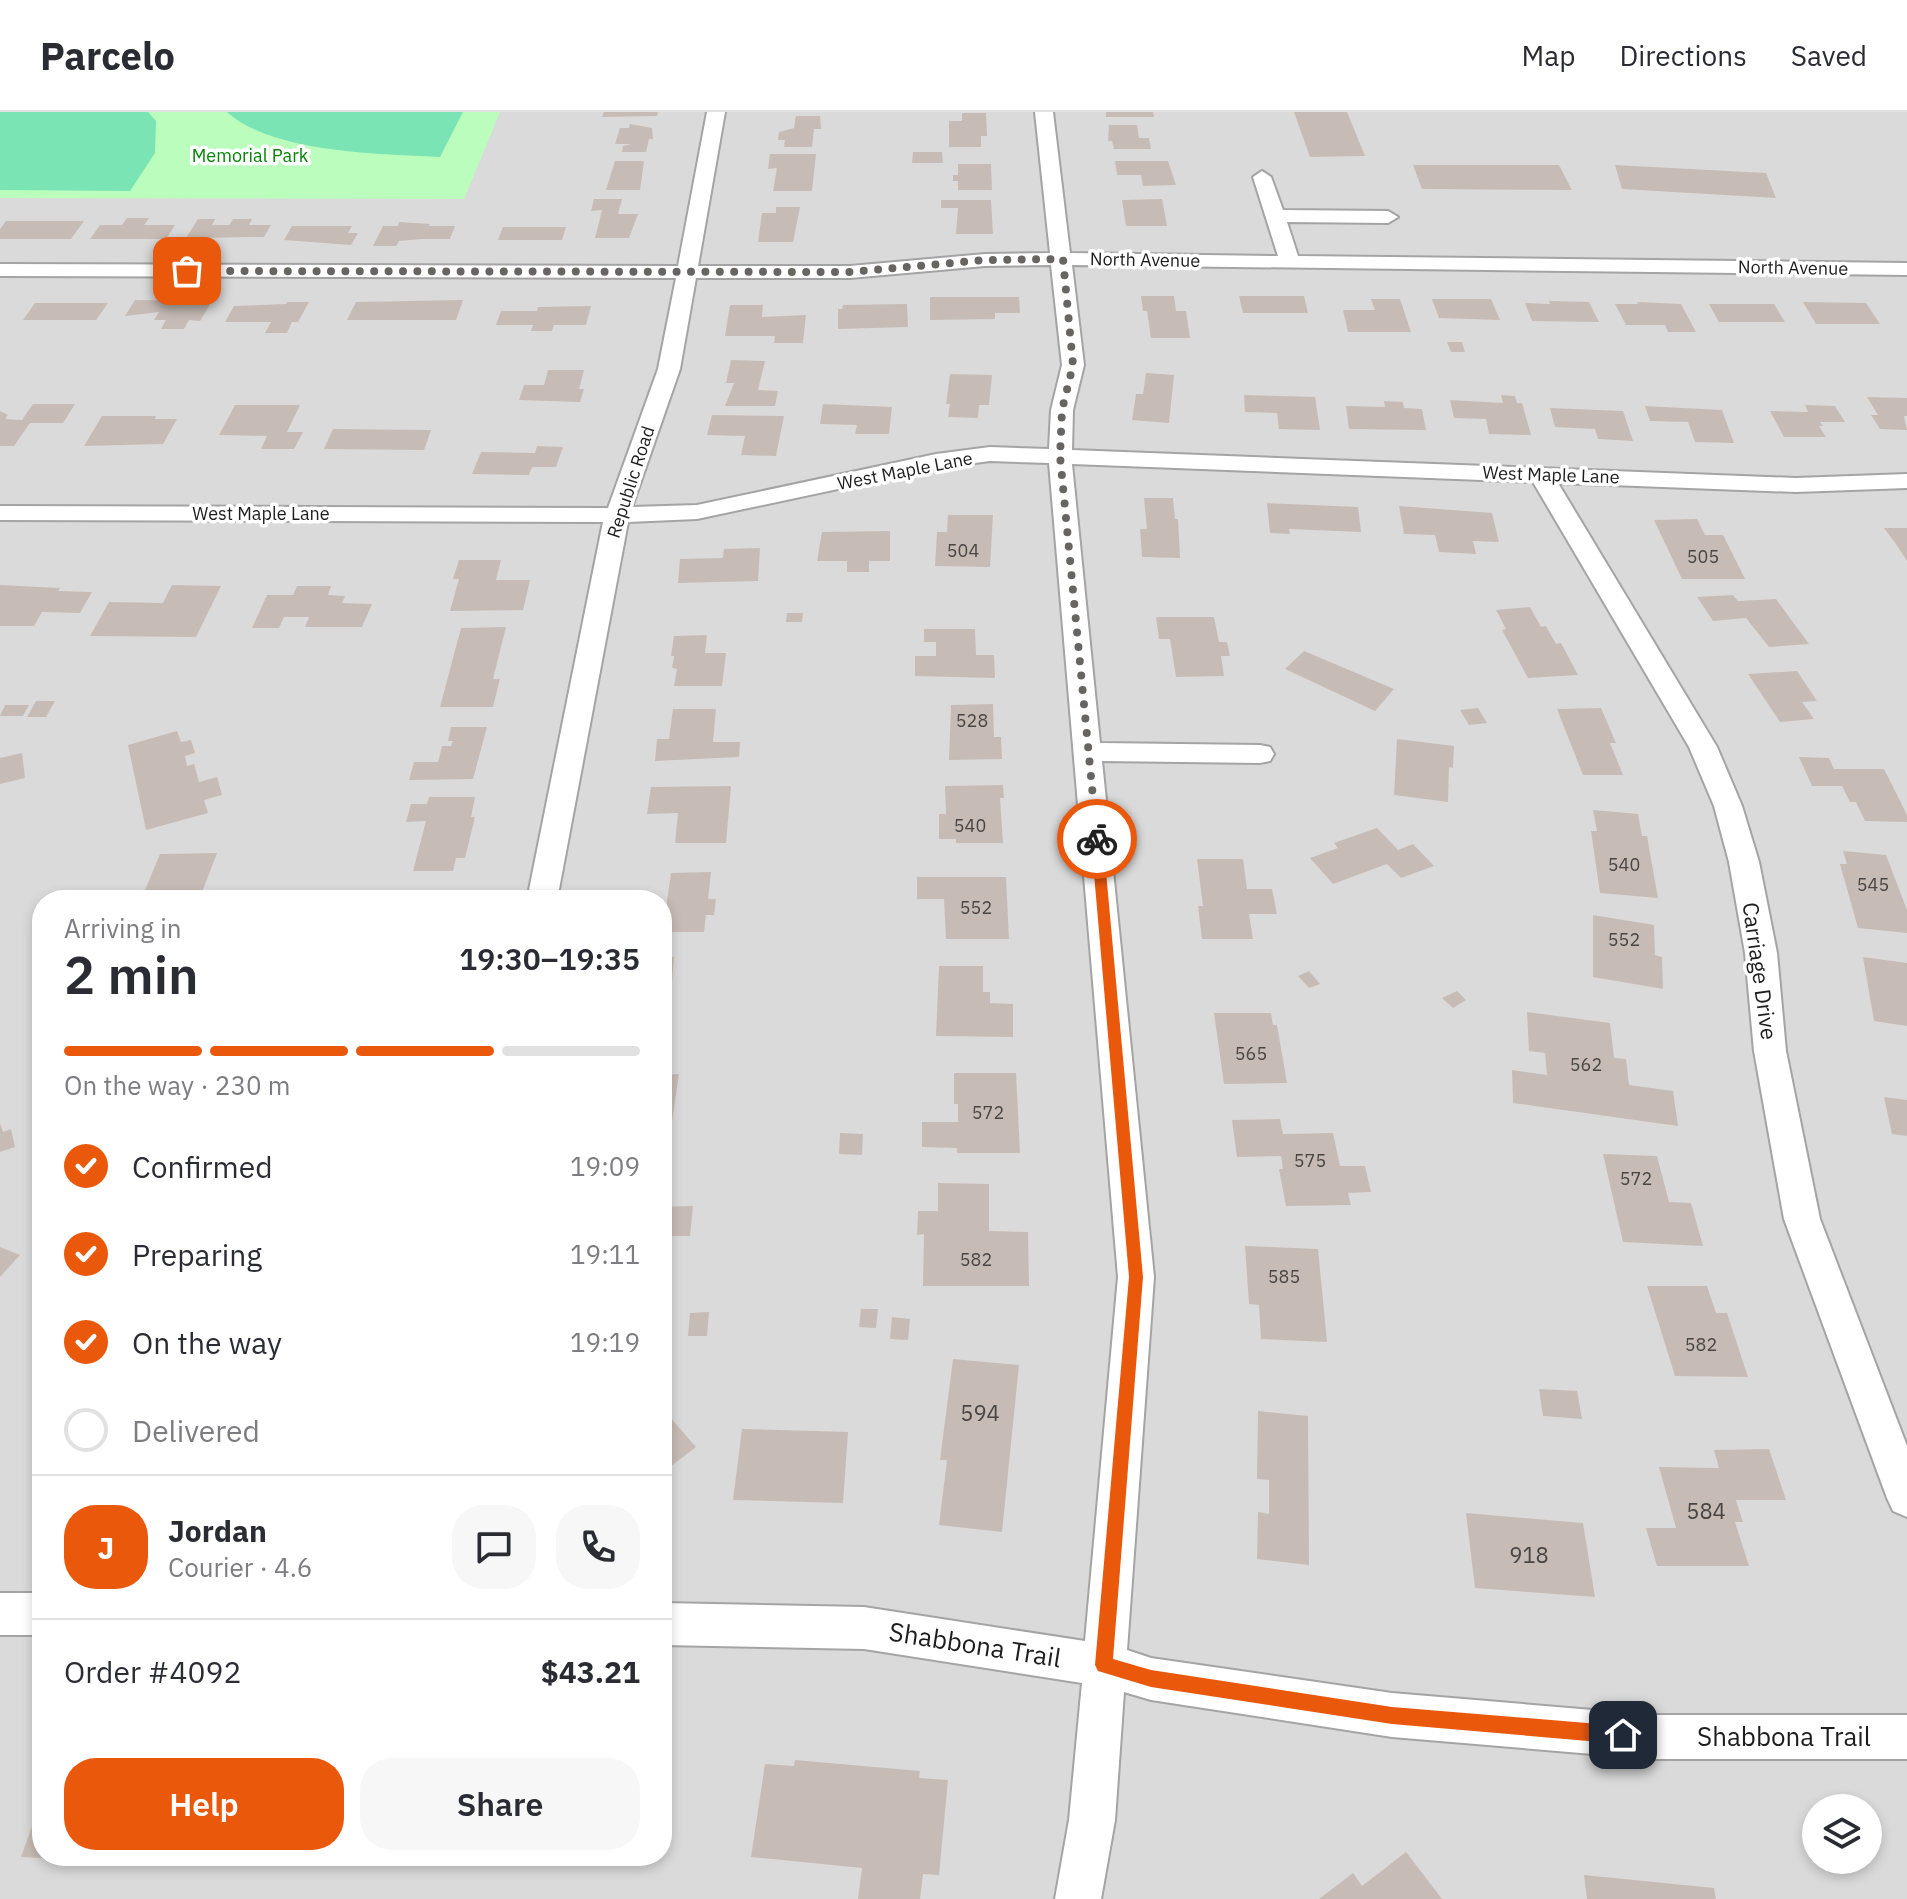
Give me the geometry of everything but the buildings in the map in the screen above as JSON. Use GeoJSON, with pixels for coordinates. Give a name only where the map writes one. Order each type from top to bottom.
{"type":"FeatureCollection","features":[{"type":"Feature","properties":{"kind":"street","name":"Republic Road"},"geometry":{"type":"LineString","coordinates":[[544,890],[617,515],[669,369],[716,112]]}},
{"type":"Feature","properties":{"kind":"street"},"geometry":{"type":"LineString","coordinates":[[1044,112],[1073,365],[1062,410],[1060,456],[1136,1277],[1092,1820],[1078,1899]]}},
{"type":"Feature","properties":{"kind":"street"},"geometry":{"type":"LineString","coordinates":[[1262,177],[1290,262]]}},
{"type":"Feature","properties":{"kind":"street"},"geometry":{"type":"LineString","coordinates":[[1273,216],[1388,217]]}},
{"type":"Feature","properties":{"kind":"street","name":"North Avenue"},"geometry":{"type":"LineString","coordinates":[[0,270],[850,272],[985,260],[1063,259],[1907,269]]}},
{"type":"Feature","properties":{"kind":"street","name":"West Maple Lane"},"geometry":{"type":"LineString","coordinates":[[0,513],[617,515],[697,512],[936,461],[990,454],[1796,485],[1907,481]]}},
{"type":"Feature","properties":{"kind":"street","name":"Carriage Drive"},"geometry":{"type":"LineString","coordinates":[[1541,475],[1703,747],[1728,806],[1744,862],[1761,953],[1770,1051],[1802,1219],[1907,1498]]}},
{"type":"Feature","properties":{"kind":"street"},"geometry":{"type":"LineString","coordinates":[[1089,752],[1260,754]]}},
{"type":"Feature","properties":{"kind":"street"},"geometry":{"type":"LineString","coordinates":[[0,1614],[32,1614]]}},
{"type":"Feature","properties":{"kind":"street","name":"Shabbona Trail"},"geometry":{"type":"LineString","coordinates":[[672,1624],[864,1628],[1104,1665],[1151,1679],[1392,1715],[1652,1737],[1907,1737]]}},
{"type":"Feature","properties":{"kind":"shaded area"},"geometry":{"type":"Polygon","coordinates":[[[0,112],[1907,112],[1907,1899],[0,1899],[0,112]]]}},
{"type":"Feature","properties":{"kind":"green space","name":"Memorial Park"},"geometry":{"type":"Polygon","coordinates":[[[0,112],[500,112],[464,199],[0,198],[0,112]]]}},
{"type":"Feature","properties":{"kind":"green space"},"geometry":{"type":"Polygon","coordinates":[[[0,112],[148,112],[156,121],[155,153],[130,191],[0,190],[0,112]]]}},
{"type":"Feature","properties":{"kind":"green space"},"geometry":{"type":"Polygon","coordinates":[[[227,112],[463,112],[440,157],[328,149],[299,143],[247,126],[227,112]]]}},
{"type":"Feature","properties":{"kind":"way so far"},"geometry":{"type":"LineString","coordinates":[[187,271],[850,272],[985,260],[1063,259],[1073,365],[1062,410],[1060,456],[1097,839]]}},
{"type":"Feature","properties":{"kind":"route"},"geometry":{"type":"LineString","coordinates":[[1097,839],[1136,1277],[1104,1665],[1151,1679],[1392,1715],[1623,1735]]}}]}
